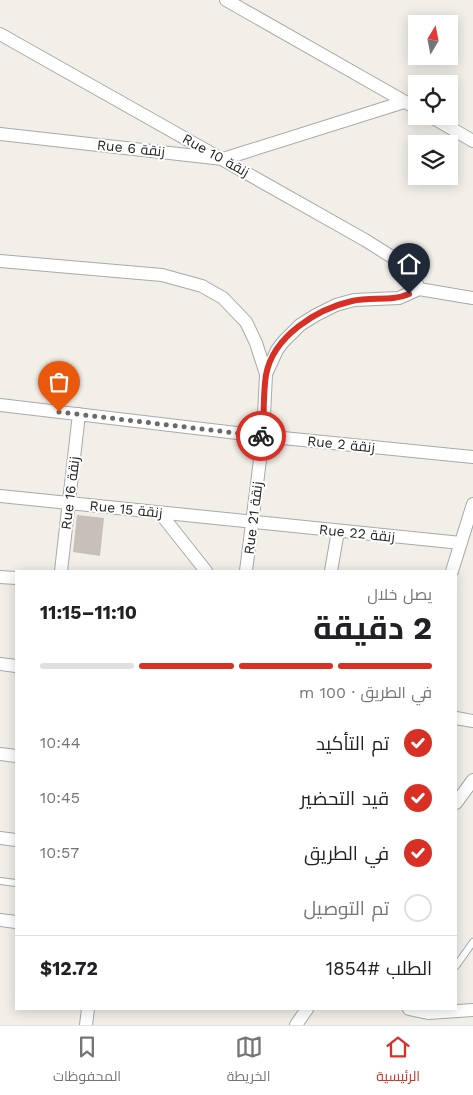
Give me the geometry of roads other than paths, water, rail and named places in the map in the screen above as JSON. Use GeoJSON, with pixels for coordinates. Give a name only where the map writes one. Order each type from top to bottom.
{"type":"FeatureCollection","features":[{"type":"Feature","properties":{"kind":"street"},"geometry":{"type":"LineString","coordinates":[[226,0],[408,104]]}},
{"type":"Feature","properties":{"kind":"street","name":"Rue 10 زنقة"},"geometry":{"type":"LineString","coordinates":[[0,34],[223,159],[411,269],[419,289]]}},
{"type":"Feature","properties":{"kind":"street","name":"Rue 6 زنقة"},"geometry":{"type":"LineString","coordinates":[[0,134],[223,159],[404,102]]}},
{"type":"Feature","properties":{"kind":"street"},"geometry":{"type":"LineString","coordinates":[[445,125],[473,141]]}},
{"type":"Feature","properties":{"kind":"street"},"geometry":{"type":"LineString","coordinates":[[0,261],[162,275],[202,286],[227,302],[246,322],[256,343],[266,374]]}},
{"type":"Feature","properties":{"kind":"street"},"geometry":{"type":"LineString","coordinates":[[266,374],[276,350],[283,342],[300,325],[324,310],[354,300],[399,298],[419,289],[473,298]]}},
{"type":"Feature","properties":{"kind":"street","name":"Rue 21 زنقة"},"geometry":{"type":"LineString","coordinates":[[246,570],[263,436],[266,374]]}},
{"type":"Feature","properties":{"kind":"street","name":"Rue 2 زنقة"},"geometry":{"type":"LineString","coordinates":[[0,405],[263,436],[473,457]]}},
{"type":"Feature","properties":{"kind":"street","name":"Rue 16 زنقة"},"geometry":{"type":"LineString","coordinates":[[61,570],[79,414]]}},
{"type":"Feature","properties":{"kind":"street","name":"Rue 15 زنقة"},"geometry":{"type":"LineString","coordinates":[[0,496],[253,522]]}},
{"type":"Feature","properties":{"kind":"street"},"geometry":{"type":"LineString","coordinates":[[452,570],[473,504]]}},
{"type":"Feature","properties":{"kind":"street"},"geometry":{"type":"LineString","coordinates":[[160,513],[205,570]]}},
{"type":"Feature","properties":{"kind":"street","name":"Rue 22 زنقة"},"geometry":{"type":"LineString","coordinates":[[253,522],[461,543]]}},
{"type":"Feature","properties":{"kind":"street"},"geometry":{"type":"LineString","coordinates":[[332,570],[338,531]]}},
{"type":"Feature","properties":{"kind":"street"},"geometry":{"type":"LineString","coordinates":[[0,577],[15,578]]}},
{"type":"Feature","properties":{"kind":"street"},"geometry":{"type":"LineString","coordinates":[[0,664],[15,666]]}},
{"type":"Feature","properties":{"kind":"street"},"geometry":{"type":"LineString","coordinates":[[457,718],[473,721]]}},
{"type":"Feature","properties":{"kind":"street"},"geometry":{"type":"LineString","coordinates":[[0,754],[15,756]]}},
{"type":"Feature","properties":{"kind":"street"},"geometry":{"type":"LineString","coordinates":[[457,802],[473,780]]}},
{"type":"Feature","properties":{"kind":"street"},"geometry":{"type":"LineString","coordinates":[[0,838],[15,840]]}},
{"type":"Feature","properties":{"kind":"street"},"geometry":{"type":"LineString","coordinates":[[0,920],[15,922]]}},
{"type":"Feature","properties":{"kind":"street"},"geometry":{"type":"LineString","coordinates":[[86,1025],[88,1010]]}},
{"type":"Feature","properties":{"kind":"street"},"geometry":{"type":"LineString","coordinates":[[296,1025],[306,1010]]}},
{"type":"Feature","properties":{"kind":"street"},"geometry":{"type":"LineString","coordinates":[[424,1010],[445,1013],[473,1010]]}},
{"type":"Feature","properties":{"kind":"lane"},"geometry":{"type":"LineString","coordinates":[[0,881],[15,883]]}},
{"type":"Feature","properties":{"kind":"lane"},"geometry":{"type":"LineString","coordinates":[[457,965],[473,942]]}}]}
